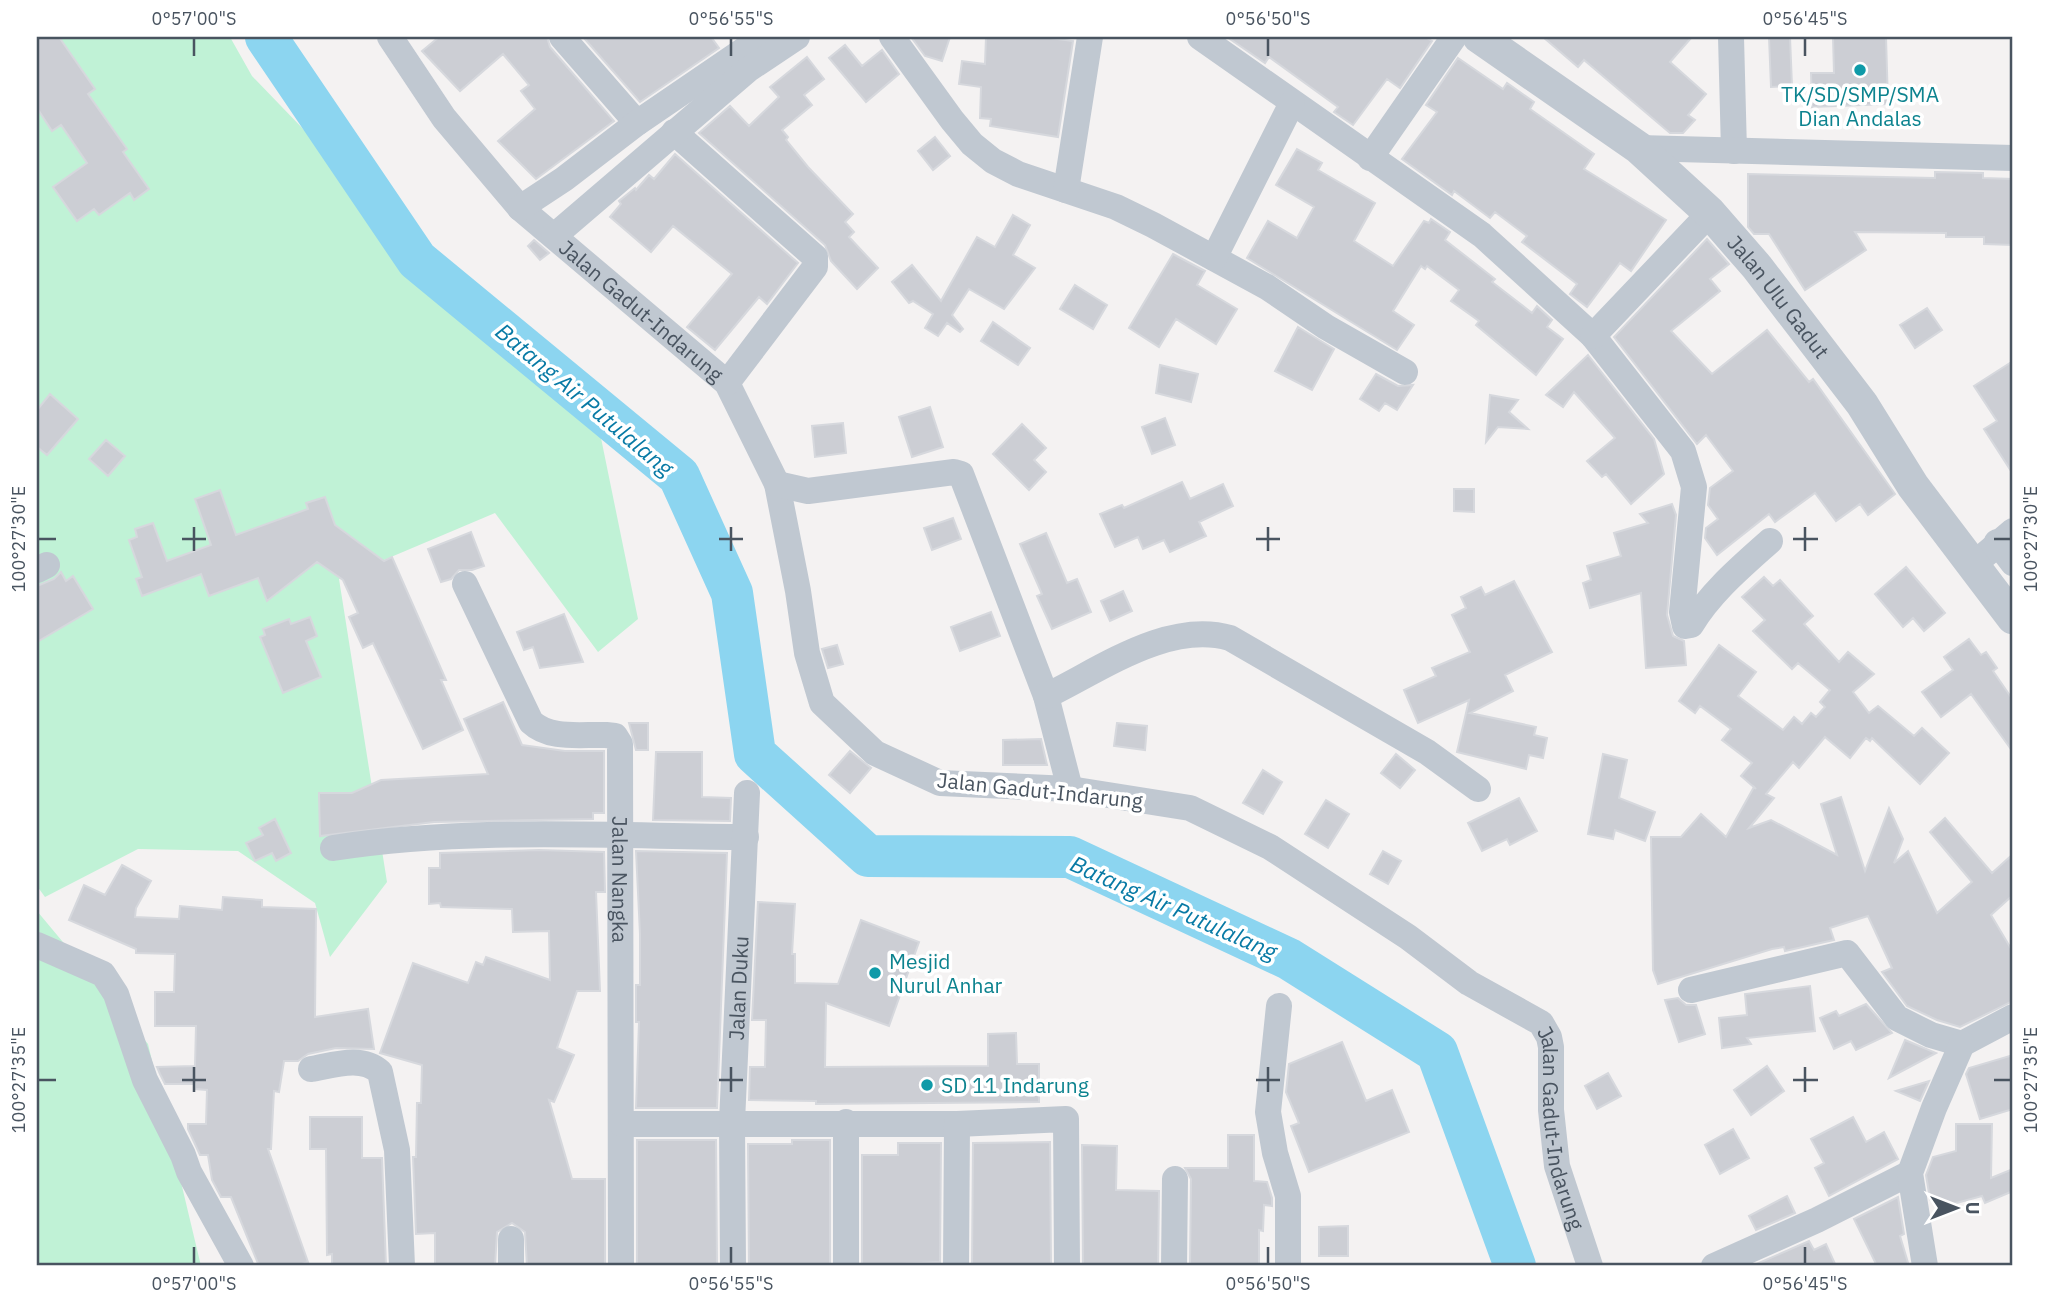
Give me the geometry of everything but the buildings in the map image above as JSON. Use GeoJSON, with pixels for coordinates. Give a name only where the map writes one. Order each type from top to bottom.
{"type":"FeatureCollection","features":[{"type":"Feature","properties":{"kind":"street","name":"Jalan Gadut-Indarung"},"geometry":{"type":"LineString","coordinates":[[390,37],[444,118],[520,208],[727,383],[777,484],[807,653],[822,703],[875,752],[940,783],[1070,789],[1190,808],[1270,848],[1408,937],[1469,983],[1541,1023],[1551,1047],[1551,1110],[1557,1166],[1590,1266]]}},
{"type":"Feature","properties":{"kind":"street"},"geometry":{"type":"LineString","coordinates":[[562,37],[637,123]]}},
{"type":"Feature","properties":{"kind":"street"},"geometry":{"type":"LineString","coordinates":[[520,208],[564,179],[637,123],[732,45],[764,37]]}},
{"type":"Feature","properties":{"kind":"street"},"geometry":{"type":"LineString","coordinates":[[554,236],[749,69],[797,37]]}},
{"type":"Feature","properties":{"kind":"street"},"geometry":{"type":"LineString","coordinates":[[892,37],[928,91],[972,144],[993,161],[1018,174],[1116,207],[1267,287],[1326,327],[1405,372]]}},
{"type":"Feature","properties":{"kind":"street"},"geometry":{"type":"LineString","coordinates":[[1066,190],[1090,37]]}},
{"type":"Feature","properties":{"kind":"street"},"geometry":{"type":"LineString","coordinates":[[1200,37],[1482,235],[1593,336],[1683,451],[1694,487],[1682,612],[1685,626],[1691,625],[1702,607],[1727,579],[1770,541]]}},
{"type":"Feature","properties":{"kind":"street"},"geometry":{"type":"LineString","coordinates":[[1370,158],[1454,37]]}},
{"type":"Feature","properties":{"kind":"street","name":"Jalan Ulu Gadut"},"geometry":{"type":"LineString","coordinates":[[1479,37],[1639,148],[1710,212],[1757,267],[1862,404],[1913,486],[2013,618]]}},
{"type":"Feature","properties":{"kind":"street"},"geometry":{"type":"LineString","coordinates":[[1731,37],[1734,151]]}},
{"type":"Feature","properties":{"kind":"street"},"geometry":{"type":"LineString","coordinates":[[1214,258],[1292,103]]}},
{"type":"Feature","properties":{"kind":"street"},"geometry":{"type":"LineString","coordinates":[[674,132],[816,257],[815,267],[727,383]]}},
{"type":"Feature","properties":{"kind":"street"},"geometry":{"type":"LineString","coordinates":[[1639,148],[2013,158]]}},
{"type":"Feature","properties":{"kind":"street"},"geometry":{"type":"LineString","coordinates":[[1593,336],[1710,212]]}},
{"type":"Feature","properties":{"kind":"street"},"geometry":{"type":"LineString","coordinates":[[777,484],[808,491],[954,472],[961,474],[1046,696],[1070,789]]}},
{"type":"Feature","properties":{"kind":"street"},"geometry":{"type":"LineString","coordinates":[[1973,565],[2005,536],[2013,564]]}},
{"type":"Feature","properties":{"kind":"street","name":"Jalan Nangka"},"geometry":{"type":"LineString","coordinates":[[465,584],[531,722],[550,734],[615,736],[620,744],[621,1266]]}},
{"type":"Feature","properties":{"kind":"street"},"geometry":{"type":"LineString","coordinates":[[1046,696],[1147,647],[1189,634],[1212,633],[1230,638],[1427,752],[1478,789]]}},
{"type":"Feature","properties":{"kind":"street","name":"Jalan Duku"},"geometry":{"type":"LineString","coordinates":[[733,1266],[732,1122],[747,793]]}},
{"type":"Feature","properties":{"kind":"street"},"geometry":{"type":"LineString","coordinates":[[333,848],[393,839],[489,834],[746,837]]}},
{"type":"Feature","properties":{"kind":"street"},"geometry":{"type":"LineString","coordinates":[[37,945],[64,954],[103,974],[116,994],[145,1080],[189,1172],[241,1266]]}},
{"type":"Feature","properties":{"kind":"street"},"geometry":{"type":"LineString","coordinates":[[1691,990],[1847,953],[1897,1018],[1921,1031],[1962,1045]]}},
{"type":"Feature","properties":{"kind":"street"},"geometry":{"type":"LineString","coordinates":[[1279,1006],[1268,1112],[1275,1153],[1288,1196],[1288,1266]]}},
{"type":"Feature","properties":{"kind":"street"},"geometry":{"type":"LineString","coordinates":[[1925,1266],[1910,1172],[1962,1045],[2013,1017]]}},
{"type":"Feature","properties":{"kind":"street"},"geometry":{"type":"LineString","coordinates":[[312,1069],[356,1062],[372,1065],[380,1072],[397,1150],[402,1266]]}},
{"type":"Feature","properties":{"kind":"street"},"geometry":{"type":"LineString","coordinates":[[622,1124],[957,1124],[1066,1119],[1067,1266]]}},
{"type":"Feature","properties":{"kind":"street"},"geometry":{"type":"LineString","coordinates":[[846,1122],[846,1266]]}},
{"type":"Feature","properties":{"kind":"street"},"geometry":{"type":"LineString","coordinates":[[956,1266],[957,1124]]}},
{"type":"Feature","properties":{"kind":"street"},"geometry":{"type":"LineString","coordinates":[[1714,1266],[1817,1220],[1910,1172]]}},
{"type":"Feature","properties":{"kind":"street"},"geometry":{"type":"LineString","coordinates":[[1174,1266],[1175,1179]]}},
{"type":"Feature","properties":{"kind":"street"},"geometry":{"type":"LineString","coordinates":[[511,1239],[511,1266]]}},
{"type":"Feature","properties":{"kind":"green space"},"geometry":{"type":"Polygon","coordinates":[[[37,37],[230,37],[252,76],[601,438],[638,619],[598,652],[495,513],[339,579],[387,882],[330,957],[315,903],[238,851],[138,849],[45,897],[37,886],[37,37]]]}},
{"type":"Feature","properties":{"kind":"green space"},"geometry":{"type":"Polygon","coordinates":[[[37,911],[148,1044],[201,1266],[37,1266],[37,911]]]}},
{"type":"Feature","properties":{"kind":"waterway","name":"Batang Air Putulalang"},"geometry":{"type":"LineString","coordinates":[[266,37],[417,260],[679,476],[732,593],[755,754],[868,856],[1070,857],[1289,959],[1437,1052],[1515,1266]]}},
{"type":"Feature","properties":{"kind":"place","name":"TK/SD/SMP/SMA Dian Andalas"},"geometry":{"type":"Point","coordinates":[1860,70]}},
{"type":"Feature","properties":{"kind":"place","name":"Mesjid Nurul Anhar"},"geometry":{"type":"Point","coordinates":[875,973]}},
{"type":"Feature","properties":{"kind":"place","name":"SD 11 Indarung"},"geometry":{"type":"Point","coordinates":[927,1085]}}]}
